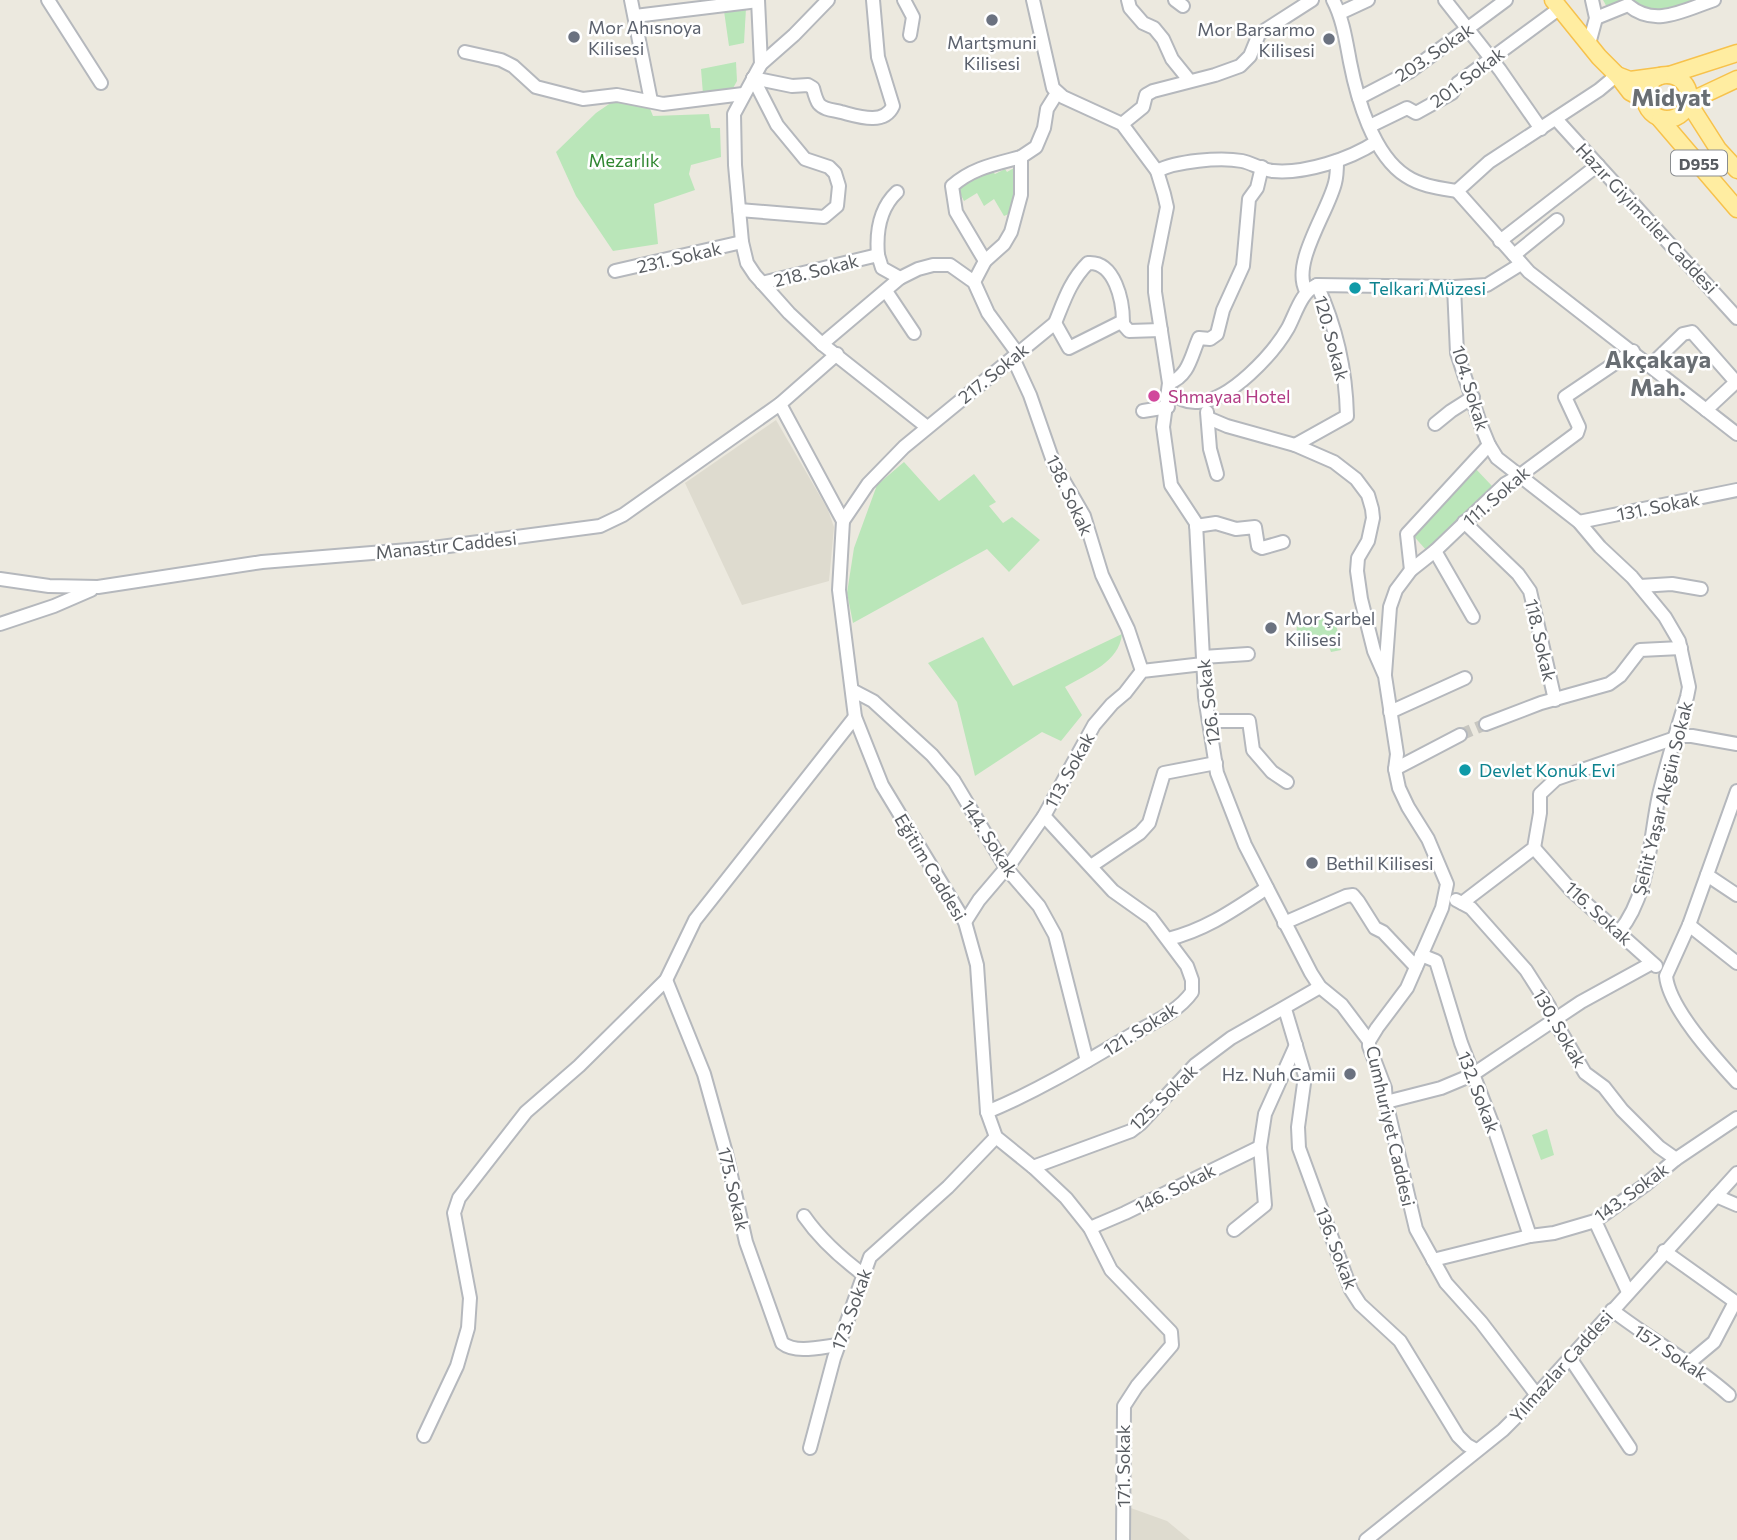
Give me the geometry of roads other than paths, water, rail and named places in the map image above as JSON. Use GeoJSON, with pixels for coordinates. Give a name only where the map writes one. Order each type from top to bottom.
{"type":"FeatureCollection","features":[{"type":"Feature","properties":{"kind":"main road"},"geometry":{"type":"LineString","coordinates":[[1556,4],[1630,92],[1644,100],[1650,112],[1667,120],[1681,115],[1688,102],[1689,95],[1683,82],[1666,75],[1630,80],[1617,75]]}},
{"type":"Feature","properties":{"kind":"main road"},"geometry":{"type":"LineString","coordinates":[[1644,100],[1650,82],[1737,53]]}},
{"type":"Feature","properties":{"kind":"main road"},"geometry":{"type":"LineString","coordinates":[[1688,102],[1737,79]]}},
{"type":"Feature","properties":{"kind":"main road"},"geometry":{"type":"LineString","coordinates":[[1702,124],[1700,109],[1712,91]]}},
{"type":"Feature","properties":{"kind":"main road","name":"D955"},"geometry":{"type":"LineString","coordinates":[[1688,102],[1737,170]]}},
{"type":"Feature","properties":{"kind":"main road","name":"D955"},"geometry":{"type":"LineString","coordinates":[[1660,119],[1737,209]]}},
{"type":"Feature","properties":{"kind":"street"},"geometry":{"type":"LineString","coordinates":[[48,0],[101,83]]}},
{"type":"Feature","properties":{"kind":"street"},"geometry":{"type":"LineString","coordinates":[[631,0],[651,101]]}},
{"type":"Feature","properties":{"kind":"street"},"geometry":{"type":"LineString","coordinates":[[828,0],[761,64],[734,114],[742,242],[747,263],[762,283],[822,345],[927,428]]}},
{"type":"Feature","properties":{"kind":"street"},"geometry":{"type":"LineString","coordinates":[[753,78],[792,86],[808,85],[813,88],[818,104],[865,118],[882,117],[890,112],[893,106],[878,57],[873,0]]}},
{"type":"Feature","properties":{"kind":"street"},"geometry":{"type":"LineString","coordinates":[[904,0],[912,17],[910,34]]}},
{"type":"Feature","properties":{"kind":"street"},"geometry":{"type":"LineString","coordinates":[[1033,0],[1053,88],[1057,93],[1122,124],[1157,171],[1168,166],[1225,160],[1241,161],[1273,171],[1304,168],[1337,161],[1379,146]]}},
{"type":"Feature","properties":{"kind":"street"},"geometry":{"type":"LineString","coordinates":[[1128,0],[1130,8],[1143,23],[1154,28],[1163,38],[1172,59],[1189,80]]}},
{"type":"Feature","properties":{"kind":"street"},"geometry":{"type":"LineString","coordinates":[[1122,124],[1143,107],[1146,95],[1153,91],[1240,66],[1250,56],[1259,34],[1312,0]]}},
{"type":"Feature","properties":{"kind":"street"},"geometry":{"type":"LineString","coordinates":[[1333,0],[1340,13],[1359,99],[1379,146],[1404,175],[1428,186],[1457,191],[1518,260],[1542,282],[1737,434]]}},
{"type":"Feature","properties":{"kind":"street"},"geometry":{"type":"LineString","coordinates":[[1340,13],[1368,0]]}},
{"type":"Feature","properties":{"kind":"street","name":"203. Sokak"},"geometry":{"type":"LineString","coordinates":[[1359,99],[1409,72],[1506,0]]}},
{"type":"Feature","properties":{"kind":"street"},"geometry":{"type":"LineString","coordinates":[[1589,44],[1596,18],[1592,0]]}},
{"type":"Feature","properties":{"kind":"street"},"geometry":{"type":"LineString","coordinates":[[1596,18],[1628,5],[1640,15],[1659,18],[1714,0]]}},
{"type":"Feature","properties":{"kind":"street"},"geometry":{"type":"LineString","coordinates":[[635,16],[758,1],[761,64]]}},
{"type":"Feature","properties":{"kind":"street"},"geometry":{"type":"LineString","coordinates":[[1448,1],[1541,129]]}},
{"type":"Feature","properties":{"kind":"street","name":"201. Sokak"},"geometry":{"type":"LineString","coordinates":[[1370,126],[1407,108],[1416,113],[1452,93],[1458,83],[1492,59],[1556,4]]}},
{"type":"Feature","properties":{"kind":"street"},"geometry":{"type":"LineString","coordinates":[[465,52],[501,60],[513,66],[536,87],[583,99],[617,95],[663,104],[743,94]]}},
{"type":"Feature","properties":{"kind":"street"},"geometry":{"type":"LineString","coordinates":[[1457,191],[1489,162],[1617,75]]}},
{"type":"Feature","properties":{"kind":"street"},"geometry":{"type":"LineString","coordinates":[[738,210],[824,218],[837,206],[838,198],[839,186],[835,173],[829,167],[805,159],[777,125],[753,78]]}},
{"type":"Feature","properties":{"kind":"street"},"geometry":{"type":"LineString","coordinates":[[985,261],[956,212],[951,186],[983,167],[1021,157],[1036,147],[1044,128],[1047,109],[1057,93]]}},
{"type":"Feature","properties":{"kind":"street","name":"Hazır Giyimciler Caddesi"},"geometry":{"type":"LineString","coordinates":[[1556,119],[1737,318]]}},
{"type":"Feature","properties":{"kind":"street"},"geometry":{"type":"LineString","coordinates":[[822,345],[900,278],[918,269],[933,265],[950,265],[974,282],[985,261],[1004,244],[1011,232],[1021,195],[1021,157]]}},
{"type":"Feature","properties":{"kind":"street"},"geometry":{"type":"LineString","coordinates":[[1337,161],[1335,183],[1307,250],[1303,278],[1312,288],[1487,285],[1518,260],[1557,220]]}},
{"type":"Feature","properties":{"kind":"street"},"geometry":{"type":"LineString","coordinates":[[1500,240],[1598,165]]}},
{"type":"Feature","properties":{"kind":"street"},"geometry":{"type":"LineString","coordinates":[[1262,167],[1257,188],[1249,199],[1243,265],[1223,310],[1220,327],[1217,334],[1210,339],[1199,338],[1187,371],[1169,387],[1183,400],[1214,400],[1263,363],[1312,288]]}},
{"type":"Feature","properties":{"kind":"street","name":"126. Sokak"},"geometry":{"type":"LineString","coordinates":[[1157,171],[1167,207],[1155,267],[1155,292],[1169,387],[1164,427],[1171,485],[1190,512],[1196,526],[1203,661],[1217,773],[1235,822],[1284,923],[1320,987],[1342,1005],[1369,1041]]}},
{"type":"Feature","properties":{"kind":"street"},"geometry":{"type":"LineString","coordinates":[[877,255],[877,229],[889,199],[897,192]]}},
{"type":"Feature","properties":{"kind":"street","name":"231. Sokak"},"geometry":{"type":"LineString","coordinates":[[615,271],[742,242]]}},
{"type":"Feature","properties":{"kind":"street","name":"218. Sokak"},"geometry":{"type":"LineString","coordinates":[[762,283],[877,255],[882,268],[900,278]]}},
{"type":"Feature","properties":{"kind":"street"},"geometry":{"type":"LineString","coordinates":[[1123,322],[1070,348],[1055,323],[1066,291],[1088,263],[1105,267],[1123,304],[1123,322],[1129,331],[1161,330]]}},
{"type":"Feature","properties":{"kind":"street","name":"138. Sokak"},"geometry":{"type":"LineString","coordinates":[[974,282],[988,313],[1015,356],[1054,464],[1084,516],[1102,575],[1128,629],[1142,671]]}},
{"type":"Feature","properties":{"kind":"street","name":"104. Sokak"},"geometry":{"type":"LineString","coordinates":[[1454,287],[1457,353],[1489,445],[1497,458],[1519,476]]}},
{"type":"Feature","properties":{"kind":"street","name":"120. Sokak"},"geometry":{"type":"LineString","coordinates":[[1295,445],[1347,416],[1346,388],[1329,310],[1312,288]]}},
{"type":"Feature","properties":{"kind":"street"},"geometry":{"type":"LineString","coordinates":[[886,291],[914,333]]}},
{"type":"Feature","properties":{"kind":"street","name":"217. Sokak"},"geometry":{"type":"LineString","coordinates":[[843,521],[868,484],[904,447],[1055,323]]}},
{"type":"Feature","properties":{"kind":"street"},"geometry":{"type":"LineString","coordinates":[[1650,366],[1683,334],[1692,332],[1735,382],[1706,410]]}},
{"type":"Feature","properties":{"kind":"street","name":"111. Sokak"},"geometry":{"type":"LineString","coordinates":[[1385,676],[1392,599],[1396,590],[1412,570],[1505,484],[1578,431],[1565,397],[1633,351]]}},
{"type":"Feature","properties":{"kind":"street","name":"Manastır Caddesi"},"geometry":{"type":"LineString","coordinates":[[0,579],[49,586],[98,587],[261,562],[433,548],[579,531],[600,526],[623,515],[780,404],[836,354]]}},
{"type":"Feature","properties":{"kind":"street"},"geometry":{"type":"LineString","coordinates":[[1435,424],[1473,397]]}},
{"type":"Feature","properties":{"kind":"street"},"geometry":{"type":"LineString","coordinates":[[1206,401],[1210,449],[1217,474]]}},
{"type":"Feature","properties":{"kind":"street"},"geometry":{"type":"LineString","coordinates":[[780,404],[843,521]]}},
{"type":"Feature","properties":{"kind":"street"},"geometry":{"type":"LineString","coordinates":[[1143,411],[1168,407]]}},
{"type":"Feature","properties":{"kind":"street"},"geometry":{"type":"LineString","coordinates":[[1208,418],[1295,445],[1334,462],[1356,479],[1368,495],[1373,518],[1367,541],[1358,558],[1357,571],[1373,647],[1385,676],[1397,754],[1395,769],[1399,788],[1408,807],[1441,866],[1447,884],[1446,895]]}},
{"type":"Feature","properties":{"kind":"street"},"geometry":{"type":"LineString","coordinates":[[1412,570],[1407,534],[1489,445]]}},
{"type":"Feature","properties":{"kind":"street","name":"Şehit Yaşar Akgün Sokak"},"geometry":{"type":"LineString","coordinates":[[1519,476],[1579,522],[1640,586],[1674,630],[1681,648],[1689,687],[1659,795],[1639,898],[1629,920],[1619,932]]}},
{"type":"Feature","properties":{"kind":"street","name":"131. Sokak"},"geometry":{"type":"LineString","coordinates":[[1579,522],[1737,490]]}},
{"type":"Feature","properties":{"kind":"street","name":"Eğitim Caddesi"},"geometry":{"type":"LineString","coordinates":[[843,521],[839,590],[855,717],[882,785],[965,922],[977,965],[988,1112],[996,1137]]}},
{"type":"Feature","properties":{"kind":"street"},"geometry":{"type":"LineString","coordinates":[[1196,526],[1216,523],[1236,529],[1255,527],[1258,546],[1262,548],[1283,542]]}},
{"type":"Feature","properties":{"kind":"street","name":"118. Sokak"},"geometry":{"type":"LineString","coordinates":[[1464,523],[1518,574],[1530,591],[1555,700]]}},
{"type":"Feature","properties":{"kind":"street"},"geometry":{"type":"LineString","coordinates":[[1435,551],[1473,618]]}},
{"type":"Feature","properties":{"kind":"street"},"geometry":{"type":"LineString","coordinates":[[1640,586],[1672,584],[1701,589]]}},
{"type":"Feature","properties":{"kind":"street"},"geometry":{"type":"LineString","coordinates":[[0,624],[54,606],[98,587]]}},
{"type":"Feature","properties":{"kind":"street"},"geometry":{"type":"LineString","coordinates":[[1486,724],[1609,684],[1620,676],[1640,650],[1681,648]]}},
{"type":"Feature","properties":{"kind":"street"},"geometry":{"type":"LineString","coordinates":[[1142,671],[1248,654]]}},
{"type":"Feature","properties":{"kind":"street","name":"113. Sokak"},"geometry":{"type":"LineString","coordinates":[[965,922],[1044,816],[1094,725],[1112,704],[1125,694],[1142,671]]}},
{"type":"Feature","properties":{"kind":"street"},"geometry":{"type":"LineString","coordinates":[[1390,712],[1465,678]]}},
{"type":"Feature","properties":{"kind":"street","name":"144. Sokak"},"geometry":{"type":"LineString","coordinates":[[852,690],[873,701],[933,755],[954,781],[1006,868],[1039,906],[1055,935],[1087,1061]]}},
{"type":"Feature","properties":{"kind":"street"},"geometry":{"type":"LineString","coordinates":[[424,1436],[457,1366],[468,1328],[470,1298],[454,1213],[459,1198],[526,1112],[579,1066],[666,980],[695,920],[855,717]]}},
{"type":"Feature","properties":{"kind":"street"},"geometry":{"type":"LineString","coordinates":[[1209,721],[1249,721],[1253,750],[1272,772],[1287,782]]}},
{"type":"Feature","properties":{"kind":"street"},"geometry":{"type":"LineString","coordinates":[[1395,769],[1460,735]]}},
{"type":"Feature","properties":{"kind":"street"},"geometry":{"type":"LineString","coordinates":[[1462,903],[1534,848],[1540,794],[1545,786],[1556,779],[1674,738],[1692,736],[1737,744]]}},
{"type":"Feature","properties":{"kind":"street"},"geometry":{"type":"LineString","coordinates":[[1091,866],[1150,824],[1164,773],[1216,762]]}},
{"type":"Feature","properties":{"kind":"street"},"geometry":{"type":"LineString","coordinates":[[1737,791],[1689,925],[1666,976],[1672,997],[1681,1014],[1737,1082]]}},
{"type":"Feature","properties":{"kind":"street","name":"121. Sokak"},"geometry":{"type":"LineString","coordinates":[[988,1112],[1029,1094],[1087,1061],[1177,1008],[1192,992],[1192,980],[1186,966],[1151,918],[1113,891],[1044,816]]}},
{"type":"Feature","properties":{"kind":"street","name":"116. Sokak"},"geometry":{"type":"LineString","coordinates":[[1534,848],[1571,890],[1666,976]]}},
{"type":"Feature","properties":{"kind":"street"},"geometry":{"type":"LineString","coordinates":[[1707,875],[1737,895]]}},
{"type":"Feature","properties":{"kind":"street"},"geometry":{"type":"LineString","coordinates":[[1168,939],[1190,934],[1221,918],[1267,888]]}},
{"type":"Feature","properties":{"kind":"street","name":"132. Sokak"},"geometry":{"type":"LineString","coordinates":[[1284,923],[1353,895],[1375,928],[1419,961],[1436,961],[1472,1075],[1530,1236]]}},
{"type":"Feature","properties":{"kind":"street","name":"130. Sokak"},"geometry":{"type":"LineString","coordinates":[[1446,895],[1471,908],[1526,970],[1585,1073],[1604,1087],[1622,1110],[1659,1147],[1676,1159]]}},
{"type":"Feature","properties":{"kind":"street","name":"Cumhuriyet Caddesi"},"geometry":{"type":"LineString","coordinates":[[1446,895],[1407,988],[1369,1041],[1385,1088],[1416,1229],[1446,1283],[1481,1322],[1536,1394]]}},
{"type":"Feature","properties":{"kind":"street"},"geometry":{"type":"LineString","coordinates":[[1689,925],[1737,963]]}},
{"type":"Feature","properties":{"kind":"street"},"geometry":{"type":"LineString","coordinates":[[1386,1102],[1441,1088],[1472,1075],[1581,1002],[1652,963]]}},
{"type":"Feature","properties":{"kind":"street","name":"175. Sokak"},"geometry":{"type":"LineString","coordinates":[[666,980],[704,1074],[726,1153],[746,1242],[782,1343],[787,1347],[800,1349],[838,1345]]}},
{"type":"Feature","properties":{"kind":"street","name":"125. Sokak"},"geometry":{"type":"LineString","coordinates":[[1033,1167],[1130,1131],[1140,1124],[1195,1065],[1231,1038],[1320,987]]}},
{"type":"Feature","properties":{"kind":"street","name":"136. Sokak"},"geometry":{"type":"LineString","coordinates":[[1284,1009],[1305,1076],[1298,1127],[1299,1148],[1351,1290],[1369,1313],[1400,1341],[1458,1436],[1476,1450]]}},
{"type":"Feature","properties":{"kind":"street"},"geometry":{"type":"LineString","coordinates":[[1234,1230],[1265,1205],[1260,1147],[1265,1114],[1296,1045]]}},
{"type":"Feature","properties":{"kind":"street","name":"143. Sokak"},"geometry":{"type":"LineString","coordinates":[[1433,1261],[1595,1221],[1676,1159],[1737,1118]]}},
{"type":"Feature","properties":{"kind":"street"},"geometry":{"type":"LineString","coordinates":[[996,1137],[1066,1198],[1090,1228]]}},
{"type":"Feature","properties":{"kind":"street","name":"173. Sokak"},"geometry":{"type":"LineString","coordinates":[[810,1448],[838,1345],[870,1257],[948,1187],[996,1137]]}},
{"type":"Feature","properties":{"kind":"street","name":"146. Sokak"},"geometry":{"type":"LineString","coordinates":[[1090,1228],[1260,1147]]}},
{"type":"Feature","properties":{"kind":"street","name":"Yılmazlar Caddesi"},"geometry":{"type":"LineString","coordinates":[[1366,1540],[1503,1430],[1737,1173]]}},
{"type":"Feature","properties":{"kind":"street"},"geometry":{"type":"LineString","coordinates":[[1716,1196],[1737,1205]]}},
{"type":"Feature","properties":{"kind":"street"},"geometry":{"type":"LineString","coordinates":[[804,1216],[843,1259],[864,1275]]}},
{"type":"Feature","properties":{"kind":"street"},"geometry":{"type":"LineString","coordinates":[[1595,1221],[1628,1292]]}},
{"type":"Feature","properties":{"kind":"street","name":"171. Sokak"},"geometry":{"type":"LineString","coordinates":[[1090,1228],[1111,1270],[1171,1332],[1172,1345],[1137,1386],[1124,1406],[1123,1540]]}},
{"type":"Feature","properties":{"kind":"street"},"geometry":{"type":"LineString","coordinates":[[1664,1251],[1736,1303],[1714,1342],[1690,1363]]}},
{"type":"Feature","properties":{"kind":"street","name":"157. Sokak"},"geometry":{"type":"LineString","coordinates":[[1612,1310],[1640,1332],[1690,1363],[1729,1395]]}},
{"type":"Feature","properties":{"kind":"street"},"geometry":{"type":"LineString","coordinates":[[1570,1358],[1630,1448]]}},
{"type":"Feature","properties":{"kind":"tunnel"},"geometry":{"type":"LineString","coordinates":[[1460,735],[1486,724]]}},
{"type":"Feature","properties":{"kind":"place","name":"Martşmuni Kilisesi"},"geometry":{"type":"Point","coordinates":[992,20]}},
{"type":"Feature","properties":{"kind":"place","name":"Mor Ahısnoya Kilisesi"},"geometry":{"type":"Point","coordinates":[574,37]}},
{"type":"Feature","properties":{"kind":"place","name":"Mor Barsarmo Kilisesi"},"geometry":{"type":"Point","coordinates":[1329,39]}},
{"type":"Feature","properties":{"kind":"place","name":"Telkari Müzesi"},"geometry":{"type":"Point","coordinates":[1355,288]}},
{"type":"Feature","properties":{"kind":"place","name":"Shmayaa Hotel"},"geometry":{"type":"Point","coordinates":[1154,396]}},
{"type":"Feature","properties":{"kind":"place","name":"Mor Şarbel Kilisesi"},"geometry":{"type":"Point","coordinates":[1271,628]}},
{"type":"Feature","properties":{"kind":"place","name":"Devlet Konuk Evi"},"geometry":{"type":"Point","coordinates":[1465,770]}},
{"type":"Feature","properties":{"kind":"place","name":"Bethil Kilisesi"},"geometry":{"type":"Point","coordinates":[1312,863]}},
{"type":"Feature","properties":{"kind":"place","name":"Hz. Nuh Camii"},"geometry":{"type":"Point","coordinates":[1350,1074]}},
{"type":"Feature","properties":{"kind":"district","name":"Midyat"},"geometry":{"type":"Point","coordinates":[1671,96]}},
{"type":"Feature","properties":{"kind":"district","name":"Akçakaya Mah."},"geometry":{"type":"Point","coordinates":[1658,372]}},
{"type":"Feature","properties":{"kind":"park label","name":"Mezarlık"},"geometry":{"type":"Point","coordinates":[624,160]}}]}
